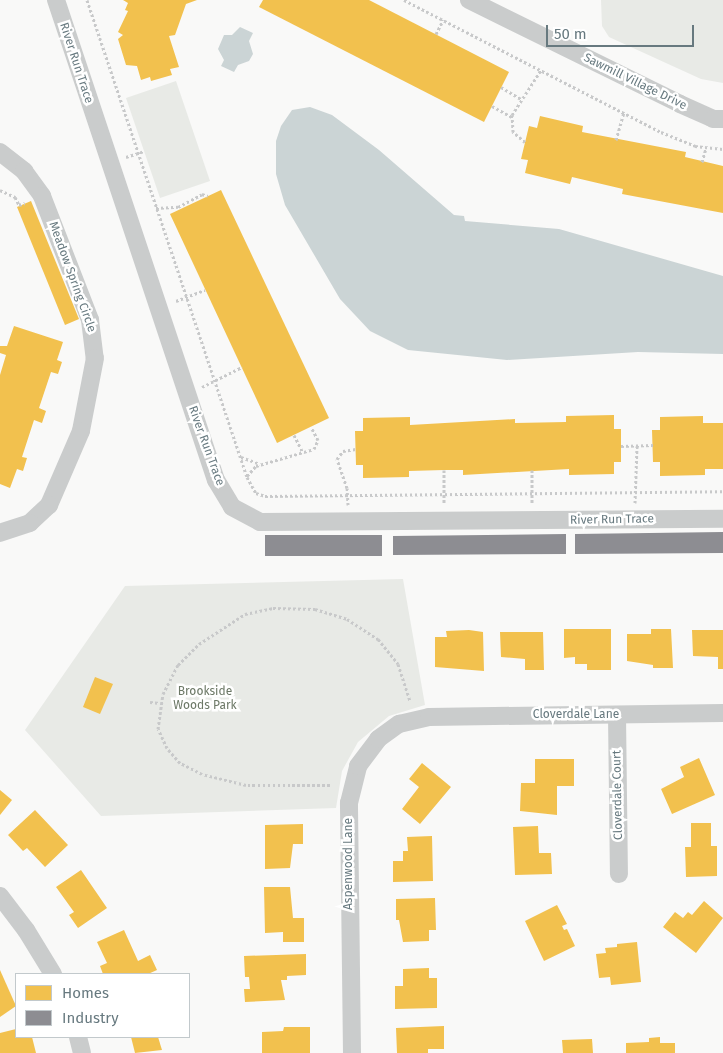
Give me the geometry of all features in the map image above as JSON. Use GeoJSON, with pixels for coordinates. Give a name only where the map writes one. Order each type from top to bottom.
{"type":"FeatureCollection","features":[{"type":"Feature","properties":{"kind":"street","name":"River Run Trace"},"geometry":{"type":"LineString","coordinates":[[56,0],[216,480],[232,507],[260,522],[723,519]]}},
{"type":"Feature","properties":{"kind":"street","name":"Sawmill Village Drive"},"geometry":{"type":"LineString","coordinates":[[468,0],[680,104],[713,119],[723,119]]}},
{"type":"Feature","properties":{"kind":"street","name":"Meadow Spring Circle"},"geometry":{"type":"LineString","coordinates":[[0,152],[24,171],[42,196],[90,320],[95,358],[81,431],[49,505],[30,523],[0,533]]}},
{"type":"Feature","properties":{"kind":"street","name":"Cloverdale Lane"},"geometry":{"type":"LineString","coordinates":[[429,717],[723,713]]}},
{"type":"Feature","properties":{"kind":"street","name":"Cloverdale Court"},"geometry":{"type":"LineString","coordinates":[[617,715],[620,874]]}},
{"type":"Feature","properties":{"kind":"street","name":"Aspenwood Lane"},"geometry":{"type":"LineString","coordinates":[[352,1053],[348,834],[352,788],[363,756],[378,739],[399,724],[429,717]]}},
{"type":"Feature","properties":{"kind":"street"},"geometry":{"type":"LineString","coordinates":[[0,896],[26,930],[52,973]]}},
{"type":"Feature","properties":{"kind":"street"},"geometry":{"type":"LineString","coordinates":[[78,1038],[82,1053]]}},
{"type":"Feature","properties":{"kind":"path"},"geometry":{"type":"LineString","coordinates":[[87,0],[252,489],[261,495],[723,491]]}},
{"type":"Feature","properties":{"kind":"path"},"geometry":{"type":"LineString","coordinates":[[404,0],[684,142],[706,148],[723,149]]}},
{"type":"Feature","properties":{"kind":"path"},"geometry":{"type":"LineString","coordinates":[[436,34],[443,20]]}},
{"type":"Feature","properties":{"kind":"path"},"geometry":{"type":"LineString","coordinates":[[525,142],[515,134],[512,117],[521,99],[541,70]]}},
{"type":"Feature","properties":{"kind":"path"},"geometry":{"type":"LineString","coordinates":[[501,87],[521,99]]}},
{"type":"Feature","properties":{"kind":"path"},"geometry":{"type":"LineString","coordinates":[[492,106],[512,117]]}},
{"type":"Feature","properties":{"kind":"path"},"geometry":{"type":"LineString","coordinates":[[616,140],[624,112]]}},
{"type":"Feature","properties":{"kind":"path"},"geometry":{"type":"LineString","coordinates":[[702,162],[706,148]]}},
{"type":"Feature","properties":{"kind":"path"},"geometry":{"type":"LineString","coordinates":[[156,208],[182,207],[202,194],[208,196]]}},
{"type":"Feature","properties":{"kind":"path"},"geometry":{"type":"LineString","coordinates":[[158,308],[205,290]]}},
{"type":"Feature","properties":{"kind":"path"},"geometry":{"type":"LineString","coordinates":[[187,395],[242,367]]}},
{"type":"Feature","properties":{"kind":"path"},"geometry":{"type":"LineString","coordinates":[[247,477],[251,469],[304,453],[318,445],[311,426]]}},
{"type":"Feature","properties":{"kind":"path"},"geometry":{"type":"LineString","coordinates":[[294,435],[304,453]]}},
{"type":"Feature","properties":{"kind":"path"},"geometry":{"type":"LineString","coordinates":[[621,446],[653,445]]}},
{"type":"Feature","properties":{"kind":"path"},"geometry":{"type":"LineString","coordinates":[[635,520],[637,446]]}},
{"type":"Feature","properties":{"kind":"path"},"geometry":{"type":"LineString","coordinates":[[348,522],[348,494],[337,459],[343,451],[356,449]]}},
{"type":"Feature","properties":{"kind":"path"},"geometry":{"type":"LineString","coordinates":[[240,456],[264,464]]}},
{"type":"Feature","properties":{"kind":"path"},"geometry":{"type":"LineString","coordinates":[[444,470],[445,522]]}},
{"type":"Feature","properties":{"kind":"path"},"geometry":{"type":"LineString","coordinates":[[532,470],[533,521]]}},
{"type":"Feature","properties":{"kind":"path"},"geometry":{"type":"LineString","coordinates":[[330,785],[254,786],[193,770],[175,758],[160,736],[160,703],[178,664],[199,644],[245,614],[291,608],[333,613],[372,634],[398,664],[410,700]]}},
{"type":"Feature","properties":{"kind":"path"},"geometry":{"type":"LineString","coordinates":[[150,702],[160,703]]}},
{"type":"Feature","properties":{"kind":"green space"},"geometry":{"type":"Polygon","coordinates":[[[601,0],[723,0],[723,83],[701,79],[609,37],[602,26],[601,0]]]}},
{"type":"Feature","properties":{"kind":"green space"},"geometry":{"type":"Polygon","coordinates":[[[176,81],[210,181],[160,198],[126,98],[176,81]]]}},
{"type":"Feature","properties":{"kind":"green space","name":"Brookside Woods Park"},"geometry":{"type":"Polygon","coordinates":[[[403,579],[425,705],[389,716],[358,742],[342,771],[336,808],[101,816],[25,730],[125,586],[403,579]]]}},
{"type":"Feature","properties":{"kind":"shaded area"},"geometry":{"type":"Polygon","coordinates":[[[240,27],[253,33],[249,41],[253,54],[249,61],[238,65],[234,72],[221,66],[224,60],[218,49],[224,35],[232,35],[240,27]]]}},
{"type":"Feature","properties":{"kind":"shaded area"},"geometry":{"type":"Polygon","coordinates":[[[310,107],[332,115],[379,150],[454,215],[464,216],[465,221],[559,229],[723,276],[723,354],[638,352],[507,360],[408,350],[370,331],[340,299],[285,205],[276,174],[276,141],[281,126],[292,110],[310,107]]]}},
{"type":"Feature","properties":{"kind":"building: Homes"},"geometry":{"type":"Polygon","coordinates":[[[123,0],[197,0],[186,4],[175,35],[169,36],[179,67],[170,69],[172,75],[151,81],[150,77],[141,80],[137,66],[126,65],[118,39],[123,35],[118,32],[128,11],[125,10],[128,3],[123,0]]]}},
{"type":"Feature","properties":{"kind":"building: Homes"},"geometry":{"type":"Polygon","coordinates":[[[263,0],[369,0],[509,72],[484,122],[259,7],[263,0]]]}},
{"type":"Feature","properties":{"kind":"building: Homes"},"geometry":{"type":"Polygon","coordinates":[[[540,116],[583,126],[582,132],[686,152],[685,157],[723,166],[723,213],[622,194],[623,189],[572,177],[570,184],[525,173],[528,160],[521,159],[529,126],[537,128],[540,116]]]}},
{"type":"Feature","properties":{"kind":"building: Homes"},"geometry":{"type":"Polygon","coordinates":[[[221,190],[329,418],[277,443],[170,214],[221,190]]]}},
{"type":"Feature","properties":{"kind":"building: Homes"},"geometry":{"type":"Polygon","coordinates":[[[31,201],[79,319],[65,325],[17,207],[31,201]]]}},
{"type":"Feature","properties":{"kind":"building: Homes"},"geometry":{"type":"Polygon","coordinates":[[[14,326],[63,342],[57,360],[62,362],[58,374],[51,372],[39,408],[46,411],[42,423],[34,420],[22,457],[27,458],[23,471],[17,469],[10,488],[0,484],[0,375],[6,355],[0,353],[0,346],[7,346],[14,326]]]}},
{"type":"Feature","properties":{"kind":"building: Homes"},"geometry":{"type":"Polygon","coordinates":[[[614,415],[614,429],[621,429],[621,462],[614,462],[614,474],[569,475],[569,469],[463,475],[463,470],[444,470],[409,471],[409,477],[363,478],[363,465],[356,465],[355,431],[363,431],[363,418],[410,417],[410,425],[515,419],[515,423],[566,422],[566,416],[614,415]]]}},
{"type":"Feature","properties":{"kind":"building: Homes"},"geometry":{"type":"Polygon","coordinates":[[[703,416],[703,423],[723,423],[723,469],[705,469],[705,475],[660,476],[660,462],[653,462],[652,430],[660,430],[660,417],[703,416]]]}},
{"type":"Feature","properties":{"kind":"building: Homes"},"geometry":{"type":"Polygon","coordinates":[[[564,629],[611,629],[611,670],[587,670],[587,664],[575,664],[575,657],[564,658],[564,629]]]}},
{"type":"Feature","properties":{"kind":"building: Homes"},"geometry":{"type":"Polygon","coordinates":[[[651,629],[671,629],[673,668],[653,668],[653,665],[627,661],[627,634],[651,634],[651,629]]]}},
{"type":"Feature","properties":{"kind":"building: Homes"},"geometry":{"type":"Polygon","coordinates":[[[469,630],[483,632],[484,671],[435,667],[435,637],[447,637],[446,631],[469,630]]]}},
{"type":"Feature","properties":{"kind":"building: Homes"},"geometry":{"type":"Polygon","coordinates":[[[692,630],[723,630],[723,669],[718,669],[718,657],[693,656],[692,630]]]}},
{"type":"Feature","properties":{"kind":"building: Homes"},"geometry":{"type":"Polygon","coordinates":[[[500,632],[543,632],[544,670],[525,670],[525,659],[501,657],[500,632]]]}},
{"type":"Feature","properties":{"kind":"building: Homes"},"geometry":{"type":"Polygon","coordinates":[[[95,677],[113,684],[100,714],[83,707],[95,677]]]}},
{"type":"Feature","properties":{"kind":"building: Homes"},"geometry":{"type":"Polygon","coordinates":[[[699,758],[715,795],[672,814],[661,789],[684,777],[680,767],[699,758]]]}},
{"type":"Feature","properties":{"kind":"building: Homes"},"geometry":{"type":"Polygon","coordinates":[[[535,759],[574,759],[574,786],[557,786],[557,815],[520,811],[521,783],[535,783],[535,759]]]}},
{"type":"Feature","properties":{"kind":"building: Homes"},"geometry":{"type":"Polygon","coordinates":[[[422,763],[451,787],[420,824],[402,809],[419,787],[409,779],[422,763]]]}},
{"type":"Feature","properties":{"kind":"building: Homes"},"geometry":{"type":"Polygon","coordinates":[[[0,790],[12,800],[0,815],[0,790]]]}},
{"type":"Feature","properties":{"kind":"building: Homes"},"geometry":{"type":"Polygon","coordinates":[[[35,810],[68,845],[45,867],[27,848],[23,851],[8,835],[35,810]]]}},
{"type":"Feature","properties":{"kind":"building: Homes"},"geometry":{"type":"Polygon","coordinates":[[[691,823],[711,823],[711,846],[717,846],[717,876],[686,877],[685,847],[691,847],[691,823]]]}},
{"type":"Feature","properties":{"kind":"building: Homes"},"geometry":{"type":"Polygon","coordinates":[[[303,824],[303,844],[293,844],[290,868],[265,869],[265,825],[303,824]]]}},
{"type":"Feature","properties":{"kind":"building: Homes"},"geometry":{"type":"Polygon","coordinates":[[[538,826],[539,853],[551,853],[552,874],[515,875],[513,827],[538,826]]]}},
{"type":"Feature","properties":{"kind":"building: Homes"},"geometry":{"type":"Polygon","coordinates":[[[432,836],[433,881],[393,882],[393,861],[403,861],[403,851],[408,851],[407,837],[432,836]]]}},
{"type":"Feature","properties":{"kind":"building: Homes"},"geometry":{"type":"Polygon","coordinates":[[[81,870],[107,908],[78,928],[69,915],[74,912],[56,887],[81,870]]]}},
{"type":"Feature","properties":{"kind":"building: Homes"},"geometry":{"type":"Polygon","coordinates":[[[264,887],[290,887],[293,918],[304,918],[304,942],[283,942],[283,932],[265,933],[264,887]]]}},
{"type":"Feature","properties":{"kind":"building: Homes"},"geometry":{"type":"Polygon","coordinates":[[[435,898],[436,930],[429,930],[429,941],[403,942],[399,920],[396,920],[396,899],[435,898]]]}},
{"type":"Feature","properties":{"kind":"building: Homes"},"geometry":{"type":"Polygon","coordinates":[[[704,901],[723,918],[696,953],[663,927],[675,912],[683,918],[688,912],[692,915],[704,901]]]}},
{"type":"Feature","properties":{"kind":"building: Homes"},"geometry":{"type":"Polygon","coordinates":[[[557,905],[567,924],[562,926],[564,930],[567,929],[575,946],[544,961],[525,921],[557,905]]]}},
{"type":"Feature","properties":{"kind":"building: Homes"},"geometry":{"type":"Polygon","coordinates":[[[124,930],[138,961],[150,955],[157,970],[150,973],[103,973],[100,966],[107,963],[97,942],[124,930]]]}},
{"type":"Feature","properties":{"kind":"building: Homes"},"geometry":{"type":"Polygon","coordinates":[[[637,942],[641,982],[611,985],[610,977],[599,978],[596,954],[606,953],[605,948],[617,947],[617,944],[637,942]]]}},
{"type":"Feature","properties":{"kind":"building: Homes"},"geometry":{"type":"Polygon","coordinates":[[[306,954],[306,975],[287,976],[287,980],[281,980],[285,1000],[245,1002],[244,989],[250,989],[249,977],[245,977],[244,956],[306,954]]]}},
{"type":"Feature","properties":{"kind":"building: Homes"},"geometry":{"type":"Polygon","coordinates":[[[429,968],[429,978],[437,978],[437,1008],[395,1009],[395,986],[403,986],[403,969],[429,968]]]}},
{"type":"Feature","properties":{"kind":"building: Homes"},"geometry":{"type":"Polygon","coordinates":[[[0,970],[15,1007],[0,1017],[0,970]]]}},
{"type":"Feature","properties":{"kind":"building: Homes"},"geometry":{"type":"Polygon","coordinates":[[[444,1026],[444,1049],[428,1049],[428,1053],[397,1053],[396,1028],[444,1026]]]}},
{"type":"Feature","properties":{"kind":"building: Homes"},"geometry":{"type":"Polygon","coordinates":[[[284,1027],[310,1027],[310,1053],[262,1053],[262,1032],[283,1031],[284,1027]]]}},
{"type":"Feature","properties":{"kind":"building: Homes"},"geometry":{"type":"Polygon","coordinates":[[[15,1029],[15,1038],[32,1038],[36,1053],[0,1053],[0,1033],[15,1029]]]}},
{"type":"Feature","properties":{"kind":"building: Homes"},"geometry":{"type":"Polygon","coordinates":[[[660,1037],[660,1043],[675,1043],[675,1053],[626,1053],[626,1043],[649,1042],[649,1038],[660,1037]]]}},
{"type":"Feature","properties":{"kind":"building: Homes"},"geometry":{"type":"Polygon","coordinates":[[[131,1038],[158,1038],[162,1050],[135,1053],[131,1038]]]}},
{"type":"Feature","properties":{"kind":"building: Homes"},"geometry":{"type":"Polygon","coordinates":[[[592,1039],[593,1053],[563,1053],[562,1040],[592,1039]]]}},
{"type":"Feature","properties":{"kind":"building: Industry"},"geometry":{"type":"Polygon","coordinates":[[[723,532],[723,553],[575,554],[575,534],[723,532]]]}},
{"type":"Feature","properties":{"kind":"building: Industry"},"geometry":{"type":"Polygon","coordinates":[[[566,534],[566,554],[393,555],[393,536],[566,534]]]}},
{"type":"Feature","properties":{"kind":"building: Industry"},"geometry":{"type":"Polygon","coordinates":[[[265,535],[382,535],[382,556],[265,556],[265,535]]]}}]}
